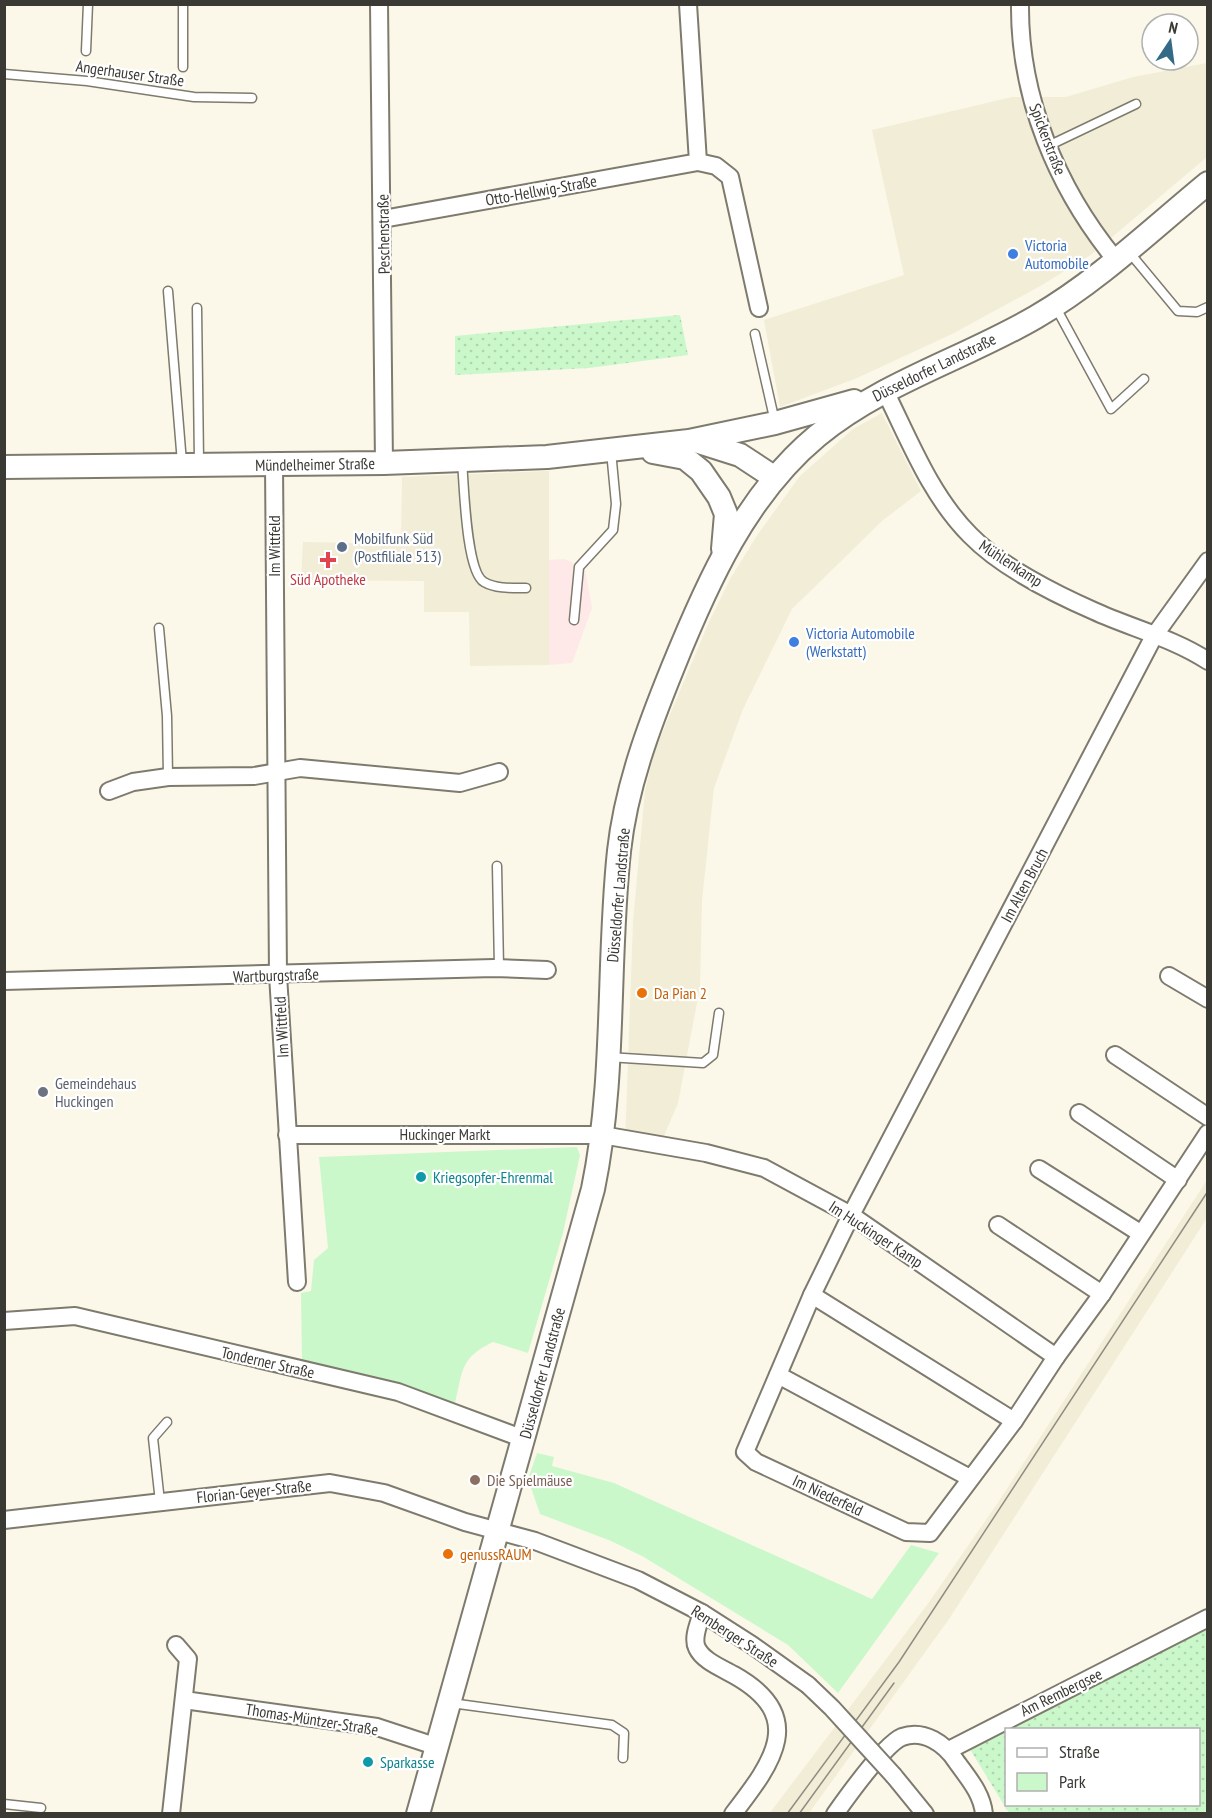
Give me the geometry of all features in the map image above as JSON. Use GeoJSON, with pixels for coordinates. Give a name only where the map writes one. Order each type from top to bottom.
{"type":"FeatureCollection","features":[{"type":"Feature","properties":{"kind":"main road","name":"Düsseldorfer Landstraße"},"geometry":{"type":"LineString","coordinates":[[418,1814],[591,1198],[602,1135],[616,893],[627,806],[651,723],[688,630],[722,558],[775,478],[817,436],[880,392],[976,347],[1054,305],[1208,183]]}},
{"type":"Feature","properties":{"kind":"main road","name":"Mündelheimer Straße"},"geometry":{"type":"LineString","coordinates":[[4,467],[462,461],[618,450],[689,441],[775,423],[880,392]]}},
{"type":"Feature","properties":{"kind":"main road","name":"Mündelheimer Straße"},"geometry":{"type":"LineString","coordinates":[[689,441],[734,452],[775,478]]}},
{"type":"Feature","properties":{"kind":"main road","name":"Mündelheimer Straße"},"geometry":{"type":"LineString","coordinates":[[618,450],[669,453],[685,458],[701,471],[719,497],[726,514],[722,558]]}},
{"type":"Feature","properties":{"kind":"street","name":"Peschenstraße"},"geometry":{"type":"LineString","coordinates":[[380,4],[384,463]]}},
{"type":"Feature","properties":{"kind":"street"},"geometry":{"type":"LineString","coordinates":[[688,4],[698,162],[716,166],[730,177],[759,308]]}},
{"type":"Feature","properties":{"kind":"street","name":"Spickerstraße"},"geometry":{"type":"LineString","coordinates":[[1020,4],[1025,67],[1036,116],[1048,146],[1074,199],[1096,235],[1121,254]]}},
{"type":"Feature","properties":{"kind":"street","name":"Otto-Hellwig-Straße"},"geometry":{"type":"LineString","coordinates":[[383,219],[698,162]]}},
{"type":"Feature","properties":{"kind":"street","name":"Mühlenkamp"},"geometry":{"type":"LineString","coordinates":[[880,392],[935,488],[969,535],[986,549],[1030,577],[1092,610],[1191,650],[1208,661]]}},
{"type":"Feature","properties":{"kind":"street","name":"Im Wittfeld"},"geometry":{"type":"LineString","coordinates":[[274,465],[278,975],[297,1282]]}},
{"type":"Feature","properties":{"kind":"street","name":"Im Alten Bruch"},"geometry":{"type":"LineString","coordinates":[[851,1215],[1154,636],[1208,561]]}},
{"type":"Feature","properties":{"kind":"street"},"geometry":{"type":"LineString","coordinates":[[109,791],[133,782],[168,777],[254,776],[300,768],[460,783],[499,772]]}},
{"type":"Feature","properties":{"kind":"street","name":"Wartburgstraße"},"geometry":{"type":"LineString","coordinates":[[4,981],[499,968],[547,969]]}},
{"type":"Feature","properties":{"kind":"street"},"geometry":{"type":"LineString","coordinates":[[1169,976],[1208,999]]}},
{"type":"Feature","properties":{"kind":"street"},"geometry":{"type":"LineString","coordinates":[[1115,1055],[1208,1117]]}},
{"type":"Feature","properties":{"kind":"street"},"geometry":{"type":"LineString","coordinates":[[1079,1113],[1178,1180]]}},
{"type":"Feature","properties":{"kind":"street"},"geometry":{"type":"LineString","coordinates":[[1056,1357],[1102,1294],[1140,1233],[1208,1133]]}},
{"type":"Feature","properties":{"kind":"street","name":"Im Huckinger Kamp"},"geometry":{"type":"LineString","coordinates":[[602,1135],[706,1153],[764,1168],[851,1215],[1056,1357]]}},
{"type":"Feature","properties":{"kind":"street","name":"Huckinger Markt"},"geometry":{"type":"LineString","coordinates":[[287,1136],[602,1135]]}},
{"type":"Feature","properties":{"kind":"street"},"geometry":{"type":"LineString","coordinates":[[1039,1169],[1140,1233]]}},
{"type":"Feature","properties":{"kind":"street","name":"Im Niederfeld"},"geometry":{"type":"LineString","coordinates":[[851,1215],[812,1295],[745,1452],[756,1462],[906,1532],[930,1533],[1014,1421],[1056,1357]]}},
{"type":"Feature","properties":{"kind":"street"},"geometry":{"type":"LineString","coordinates":[[998,1225],[1102,1294]]}},
{"type":"Feature","properties":{"kind":"street"},"geometry":{"type":"LineString","coordinates":[[812,1295],[1014,1421]]}},
{"type":"Feature","properties":{"kind":"street","name":"Tonderner Straße"},"geometry":{"type":"LineString","coordinates":[[4,1321],[75,1316],[398,1392],[524,1439]]}},
{"type":"Feature","properties":{"kind":"street"},"geometry":{"type":"LineString","coordinates":[[778,1375],[970,1478]]}},
{"type":"Feature","properties":{"kind":"street","name":"Florian-Geyer-Straße"},"geometry":{"type":"LineString","coordinates":[[4,1520],[330,1483],[384,1493],[465,1522],[498,1530]]}},
{"type":"Feature","properties":{"kind":"street","name":"Remberger Straße"},"geometry":{"type":"LineString","coordinates":[[498,1530],[588,1560],[679,1599],[753,1645],[808,1685],[847,1723],[925,1814]]}},
{"type":"Feature","properties":{"kind":"street"},"geometry":{"type":"LineString","coordinates":[[702,1613],[695,1634],[695,1647],[702,1657],[744,1680],[767,1700],[779,1725],[773,1753],[733,1814]]}},
{"type":"Feature","properties":{"kind":"street","name":"Am Rembergsee"},"geometry":{"type":"LineString","coordinates":[[949,1750],[1208,1618]]}},
{"type":"Feature","properties":{"kind":"street"},"geometry":{"type":"LineString","coordinates":[[171,1814],[188,1659],[176,1645]]}},
{"type":"Feature","properties":{"kind":"street","name":"Thomas-Müntzer-Straße"},"geometry":{"type":"LineString","coordinates":[[184,1700],[377,1727],[438,1747]]}},
{"type":"Feature","properties":{"kind":"street"},"geometry":{"type":"LineString","coordinates":[[835,1814],[860,1780],[899,1738],[914,1734],[931,1738],[949,1750],[982,1800],[984,1814]]}},
{"type":"Feature","properties":{"kind":"lane"},"geometry":{"type":"LineString","coordinates":[[86,51],[88,4]]}},
{"type":"Feature","properties":{"kind":"lane"},"geometry":{"type":"LineString","coordinates":[[183,4],[183,67]]}},
{"type":"Feature","properties":{"kind":"lane","name":"Angerhauser Straße"},"geometry":{"type":"LineString","coordinates":[[4,75],[87,81],[194,97],[252,98]]}},
{"type":"Feature","properties":{"kind":"lane"},"geometry":{"type":"LineString","coordinates":[[1048,146],[1136,104]]}},
{"type":"Feature","properties":{"kind":"lane"},"geometry":{"type":"LineString","coordinates":[[1121,254],[1178,311],[1197,312],[1208,307]]}},
{"type":"Feature","properties":{"kind":"lane"},"geometry":{"type":"LineString","coordinates":[[168,291],[191,466]]}},
{"type":"Feature","properties":{"kind":"lane"},"geometry":{"type":"LineString","coordinates":[[1054,305],[1111,409],[1144,379]]}},
{"type":"Feature","properties":{"kind":"lane"},"geometry":{"type":"LineString","coordinates":[[191,466],[197,308]]}},
{"type":"Feature","properties":{"kind":"lane"},"geometry":{"type":"LineString","coordinates":[[755,334],[775,423]]}},
{"type":"Feature","properties":{"kind":"lane"},"geometry":{"type":"LineString","coordinates":[[574,620],[579,567],[613,530],[618,450]]}},
{"type":"Feature","properties":{"kind":"lane"},"geometry":{"type":"LineString","coordinates":[[462,461],[468,538],[478,576],[484,582],[500,587],[526,588]]}},
{"type":"Feature","properties":{"kind":"lane"},"geometry":{"type":"LineString","coordinates":[[159,628],[167,716],[168,777]]}},
{"type":"Feature","properties":{"kind":"lane"},"geometry":{"type":"LineString","coordinates":[[496,866],[499,968]]}},
{"type":"Feature","properties":{"kind":"lane"},"geometry":{"type":"LineString","coordinates":[[608,1057],[703,1063],[713,1055],[719,1013]]}},
{"type":"Feature","properties":{"kind":"lane"},"geometry":{"type":"LineString","coordinates":[[160,1502],[153,1438],[167,1422]]}},
{"type":"Feature","properties":{"kind":"lane"},"geometry":{"type":"LineString","coordinates":[[450,1702],[612,1725],[624,1733],[623,1758]]}},
{"type":"Feature","properties":{"kind":"lane"},"geometry":{"type":"LineString","coordinates":[[4,1804],[41,1808]]}},
{"type":"Feature","properties":{"kind":"shaded area"},"geometry":{"type":"Polygon","coordinates":[[[1207,63],[1207,157],[1092,254],[1042,285],[952,334],[857,378],[780,407],[764,320],[904,275],[872,130],[1012,97],[1066,97],[1133,77],[1159,72],[1200,72],[1200,64],[1207,63]]]}},
{"type":"Feature","properties":{"kind":"shaded area"},"geometry":{"type":"Polygon","coordinates":[[[882,413],[921,491],[882,521],[792,609],[743,709],[714,788],[702,900],[700,987],[678,1103],[658,1150],[625,1144],[633,922],[645,791],[655,750],[709,622],[730,579],[758,534],[800,476],[853,429],[882,413]]]}},
{"type":"Feature","properties":{"kind":"shaded area"},"geometry":{"type":"Polygon","coordinates":[[[549,471],[549,665],[470,666],[469,612],[424,612],[424,581],[301,580],[303,542],[401,544],[402,477],[549,471]]]}},
{"type":"Feature","properties":{"kind":"shaded area"},"geometry":{"type":"Polygon","coordinates":[[[565,559],[585,569],[592,608],[572,663],[549,665],[549,560],[565,559]]]}},
{"type":"Feature","properties":{"kind":"shaded area"},"geometry":{"type":"Polygon","coordinates":[[[1207,1180],[1207,1218],[949,1619],[809,1813],[769,1814],[927,1605],[997,1504],[1207,1180]]]}},
{"type":"Feature","properties":{"kind":"green space"},"geometry":{"type":"Polygon","coordinates":[[[680,315],[688,355],[589,368],[455,375],[455,336],[680,315]]]}},
{"type":"Feature","properties":{"kind":"green space"},"geometry":{"type":"Polygon","coordinates":[[[577,1147],[580,1155],[563,1233],[528,1353],[493,1342],[482,1348],[465,1366],[455,1403],[330,1371],[302,1361],[301,1293],[311,1291],[314,1260],[328,1248],[319,1157],[577,1147]]]}},
{"type":"Feature","properties":{"kind":"green space"},"geometry":{"type":"Polygon","coordinates":[[[537,1453],[554,1457],[552,1466],[614,1483],[872,1599],[911,1545],[939,1553],[838,1693],[788,1645],[642,1556],[611,1541],[540,1514],[528,1479],[537,1453]]]}},
{"type":"Feature","properties":{"kind":"green space"},"geometry":{"type":"Polygon","coordinates":[[[1207,1622],[1207,1813],[1010,1813],[1007,1810],[968,1746],[1207,1622]]]}},
{"type":"Feature","properties":{"kind":"tram line"},"geometry":{"type":"LineString","coordinates":[[787,1814],[899,1662],[1208,1191]]}},
{"type":"Feature","properties":{"kind":"tram line"},"geometry":{"type":"LineString","coordinates":[[799,1814],[894,1683]]}},
{"type":"Feature","properties":{"kind":"place","name":"Victoria Automobile"},"geometry":{"type":"Point","coordinates":[1013,254]}},
{"type":"Feature","properties":{"kind":"place","name":"Mobilfunk Süd (Postfiliale 513)"},"geometry":{"type":"Point","coordinates":[342,547]}},
{"type":"Feature","properties":{"kind":"place","name":"Süd Apotheke"},"geometry":{"type":"Point","coordinates":[328,560]}},
{"type":"Feature","properties":{"kind":"place","name":"Victoria Automobile (Werkstatt)"},"geometry":{"type":"Point","coordinates":[794,642]}},
{"type":"Feature","properties":{"kind":"place","name":"Da Pian 2"},"geometry":{"type":"Point","coordinates":[642,993]}},
{"type":"Feature","properties":{"kind":"place","name":"Gemeindehaus Huckingen"},"geometry":{"type":"Point","coordinates":[43,1092]}},
{"type":"Feature","properties":{"kind":"place","name":"Kriegsopfer-Ehrenmal"},"geometry":{"type":"Point","coordinates":[421,1177]}},
{"type":"Feature","properties":{"kind":"place","name":"Die Spielmäuse"},"geometry":{"type":"Point","coordinates":[475,1480]}},
{"type":"Feature","properties":{"kind":"place","name":"genussRAUM"},"geometry":{"type":"Point","coordinates":[448,1554]}},
{"type":"Feature","properties":{"kind":"place","name":"Sparkasse"},"geometry":{"type":"Point","coordinates":[368,1762]}}]}
